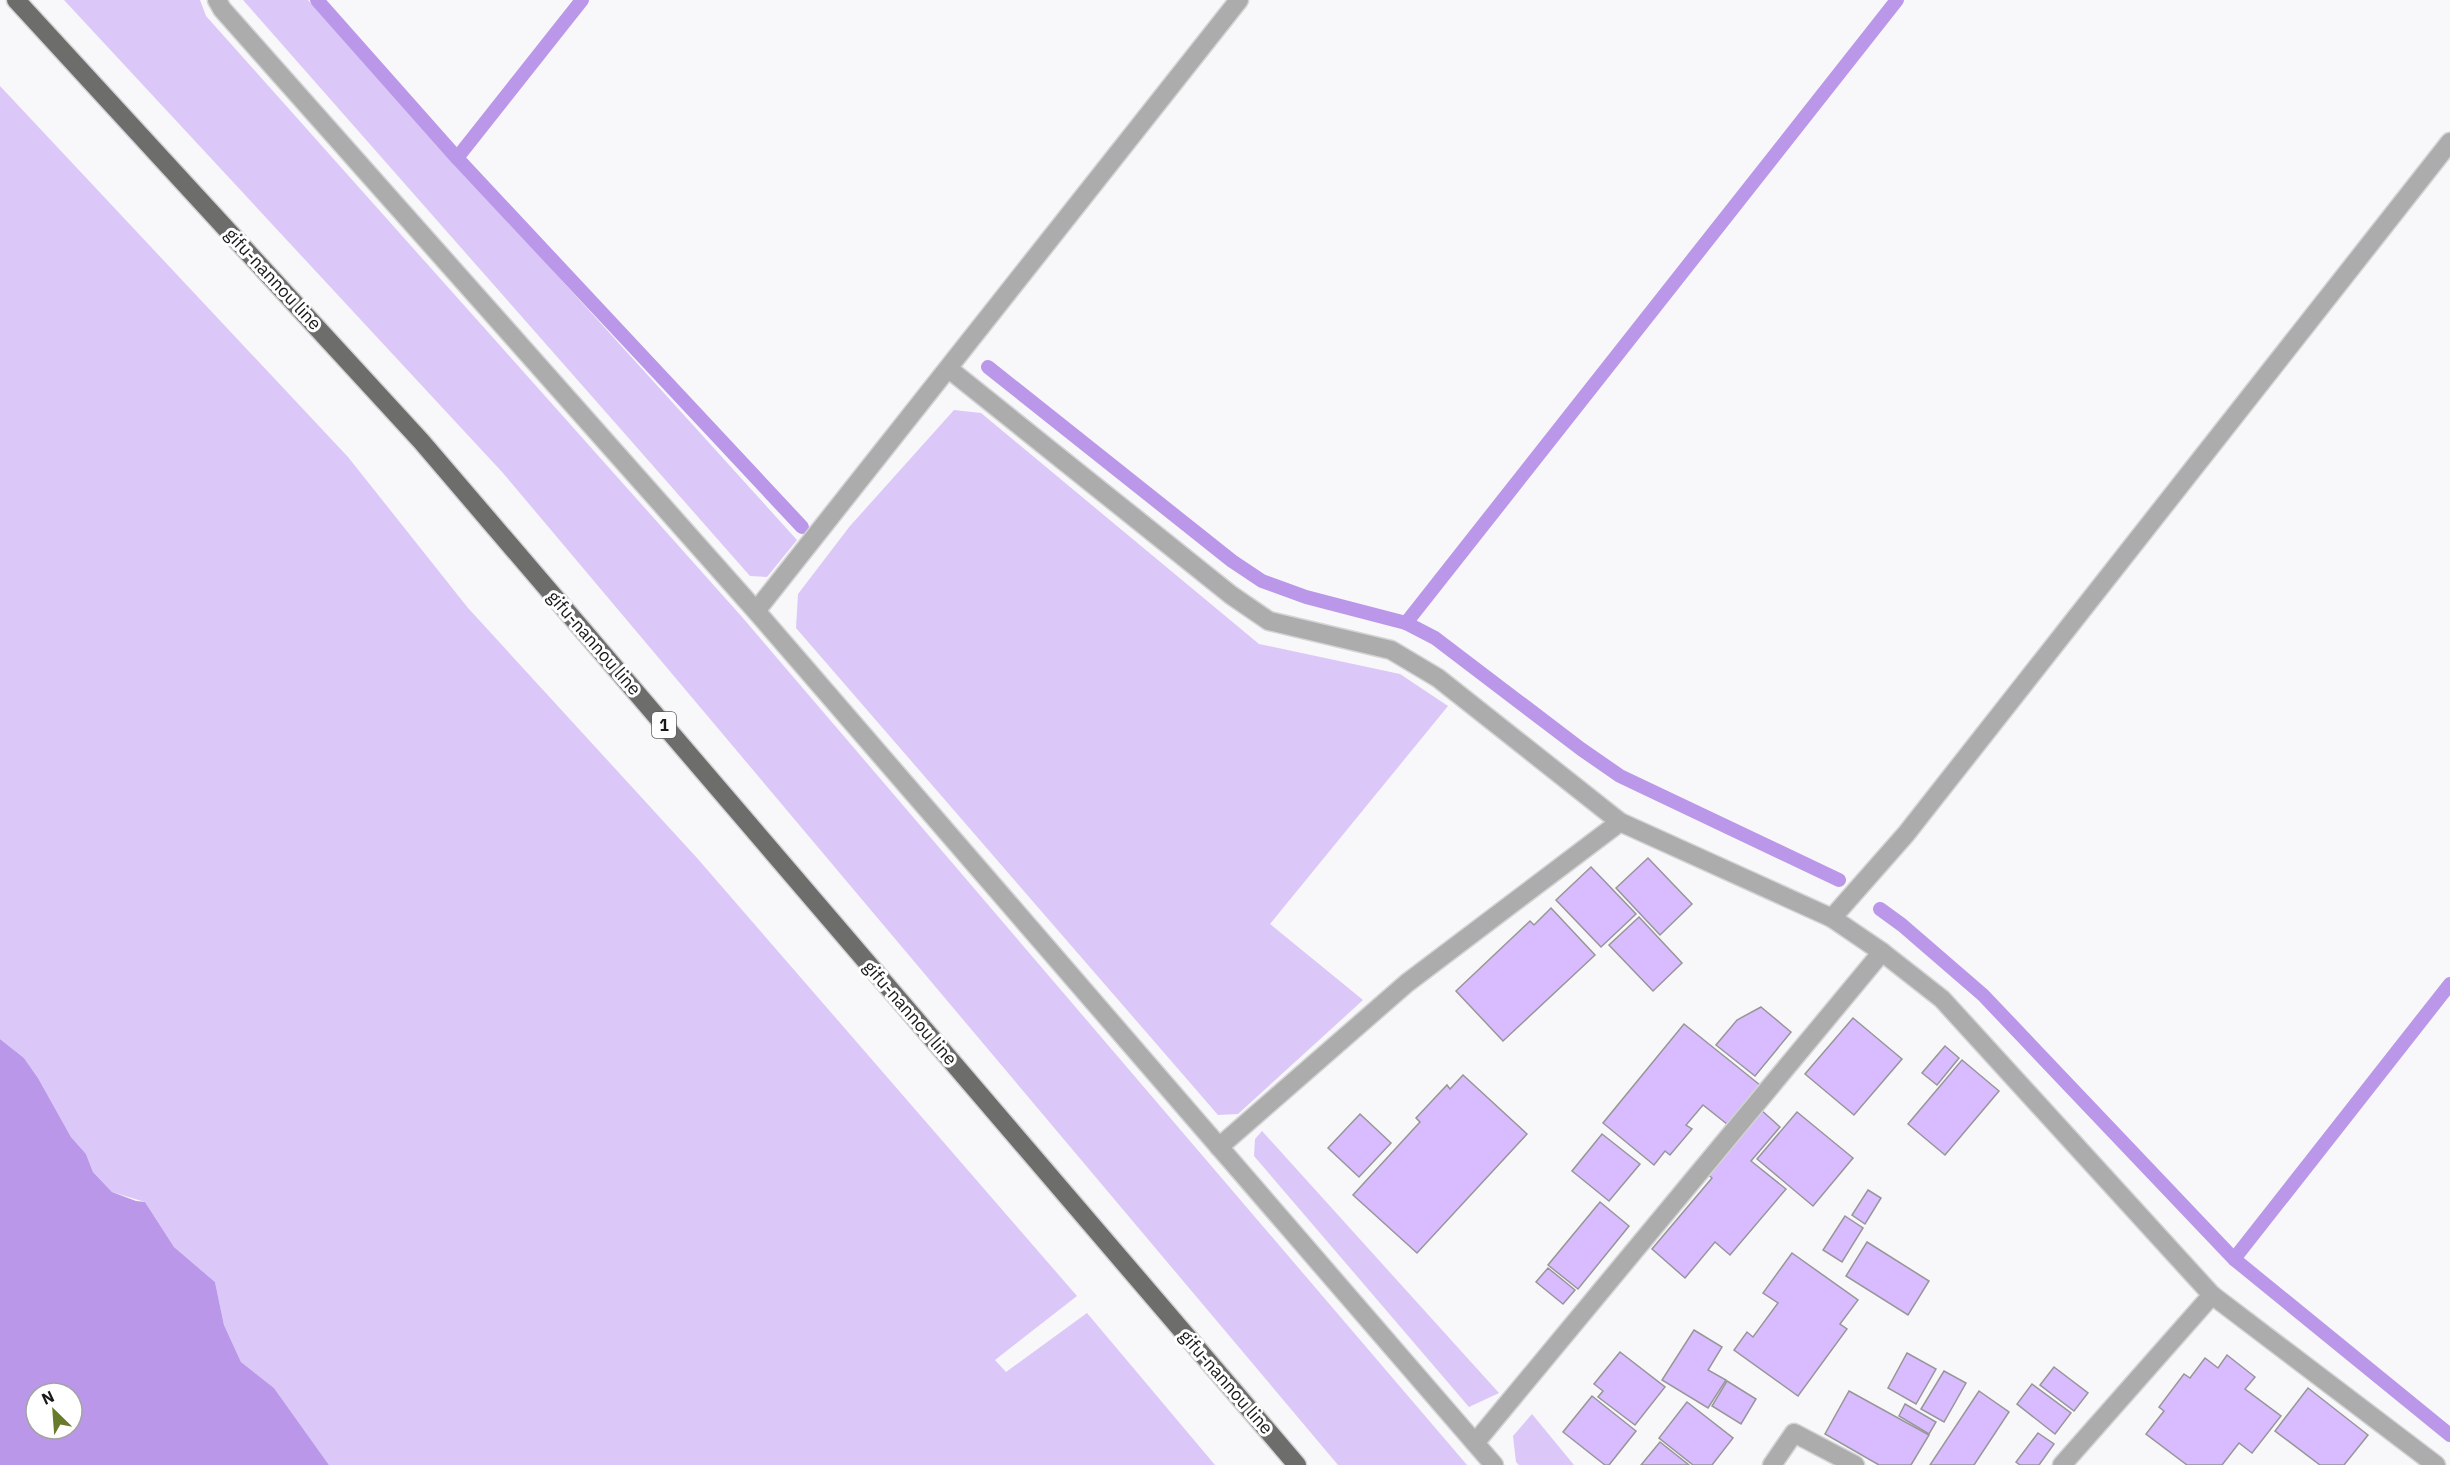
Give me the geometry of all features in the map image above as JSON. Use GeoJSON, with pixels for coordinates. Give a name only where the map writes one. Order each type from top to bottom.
{"type":"FeatureCollection","features":[{"type":"Feature","properties":{"kind":"main road","name":"gifu-nannou line"},"geometry":{"type":"LineString","coordinates":[[16,0],[421,441],[1296,1465]]}},
{"type":"Feature","properties":{"kind":"street"},"geometry":{"type":"LineString","coordinates":[[217,0],[230,18],[756,611],[1494,1465]]}},
{"type":"Feature","properties":{"kind":"street"},"geometry":{"type":"LineString","coordinates":[[756,611],[1239,0]]}},
{"type":"Feature","properties":{"kind":"street"},"geometry":{"type":"LineString","coordinates":[[1832,918],[1906,834],[2450,141]]}},
{"type":"Feature","properties":{"kind":"street"},"geometry":{"type":"LineString","coordinates":[[949,369],[1231,595],[1269,621],[1390,650],[1438,678],[1620,822],[1832,918],[1882,951],[1942,999],[2212,1295],[2436,1465]]}},
{"type":"Feature","properties":{"kind":"street"},"geometry":{"type":"LineString","coordinates":[[1219,1147],[1407,983],[1620,822]]}},
{"type":"Feature","properties":{"kind":"street"},"geometry":{"type":"LineString","coordinates":[[1475,1443],[1882,951]]}},
{"type":"Feature","properties":{"kind":"street"},"geometry":{"type":"LineString","coordinates":[[2062,1465],[2212,1295]]}},
{"type":"Feature","properties":{"kind":"street"},"geometry":{"type":"LineString","coordinates":[[1772,1465],[1794,1433],[1855,1465]]}},
{"type":"Feature","properties":{"kind":"shaded area"},"geometry":{"type":"Polygon","coordinates":[[[64,0],[200,0],[206,16],[742,617],[1467,1465],[1338,1465],[503,473],[64,0]]]}},
{"type":"Feature","properties":{"kind":"shaded area"},"geometry":{"type":"Polygon","coordinates":[[[243,0],[308,0],[797,540],[767,577],[750,576],[243,0]]]}},
{"type":"Feature","properties":{"kind":"shaded area"},"geometry":{"type":"Polygon","coordinates":[[[0,86],[348,457],[468,608],[697,858],[1077,1296],[995,1360],[1006,1372],[1087,1313],[1215,1465],[329,1465],[274,1388],[241,1362],[224,1325],[215,1282],[174,1247],[145,1202],[112,1192],[93,1172],[86,1154],[71,1137],[38,1078],[24,1058],[0,1039],[0,86]]]}},
{"type":"Feature","properties":{"kind":"shaded area"},"geometry":{"type":"Polygon","coordinates":[[[954,410],[981,413],[1259,644],[1400,674],[1448,706],[1270,924],[1363,1000],[1238,1114],[1218,1115],[796,628],[798,594],[850,526],[954,410]]]}},
{"type":"Feature","properties":{"kind":"shaded area"},"geometry":{"type":"Polygon","coordinates":[[[0,1039],[24,1058],[38,1078],[71,1137],[86,1154],[93,1172],[112,1192],[145,1202],[174,1247],[215,1282],[224,1325],[241,1362],[274,1388],[329,1465],[0,1465],[0,1039]]]}},
{"type":"Feature","properties":{"kind":"shaded area"},"geometry":{"type":"Polygon","coordinates":[[[1262,1131],[1499,1393],[1469,1407],[1254,1156],[1255,1139],[1262,1131]]]}},
{"type":"Feature","properties":{"kind":"shaded area"},"geometry":{"type":"Polygon","coordinates":[[[1532,1414],[1574,1465],[1519,1465],[1516,1462],[1513,1436],[1532,1414]]]}},
{"type":"Feature","properties":{"kind":"building"},"geometry":{"type":"Polygon","coordinates":[[[1648,858],[1692,904],[1660,935],[1616,888],[1648,858]]]}},
{"type":"Feature","properties":{"kind":"building"},"geometry":{"type":"Polygon","coordinates":[[[1591,867],[1636,914],[1601,947],[1556,900],[1591,867]]]}},
{"type":"Feature","properties":{"kind":"building"},"geometry":{"type":"Polygon","coordinates":[[[1551,908],[1595,955],[1503,1041],[1456,991],[1530,921],[1534,925],[1551,908]]]}},
{"type":"Feature","properties":{"kind":"building"},"geometry":{"type":"Polygon","coordinates":[[[1639,917],[1682,963],[1653,991],[1609,945],[1639,917]]]}},
{"type":"Feature","properties":{"kind":"building"},"geometry":{"type":"Polygon","coordinates":[[[1761,1007],[1791,1032],[1755,1076],[1716,1045],[1737,1020],[1761,1007]]]}},
{"type":"Feature","properties":{"kind":"building"},"geometry":{"type":"Polygon","coordinates":[[[1853,1018],[1902,1059],[1854,1115],[1805,1074],[1853,1018]]]}},
{"type":"Feature","properties":{"kind":"building"},"geometry":{"type":"Polygon","coordinates":[[[1684,1024],[1760,1085],[1727,1124],[1703,1105],[1686,1125],[1692,1129],[1670,1155],[1665,1151],[1654,1165],[1603,1123],[1684,1024]]]}},
{"type":"Feature","properties":{"kind":"building"},"geometry":{"type":"Polygon","coordinates":[[[1945,1046],[1959,1058],[1937,1085],[1922,1073],[1945,1046]]]}},
{"type":"Feature","properties":{"kind":"building"},"geometry":{"type":"Polygon","coordinates":[[[1962,1060],[1999,1091],[1945,1155],[1908,1124],[1962,1060]]]}},
{"type":"Feature","properties":{"kind":"building"},"geometry":{"type":"Polygon","coordinates":[[[1463,1075],[1527,1134],[1417,1253],[1353,1195],[1420,1122],[1416,1118],[1447,1085],[1450,1089],[1463,1075]]]}},
{"type":"Feature","properties":{"kind":"building"},"geometry":{"type":"Polygon","coordinates":[[[1760,1109],[1780,1127],[1751,1161],[1786,1189],[1730,1255],[1715,1242],[1685,1278],[1652,1249],[1712,1178],[1706,1173],[1760,1109]]]}},
{"type":"Feature","properties":{"kind":"building"},"geometry":{"type":"Polygon","coordinates":[[[1797,1112],[1853,1158],[1813,1206],[1757,1159],[1797,1112]]]}},
{"type":"Feature","properties":{"kind":"building"},"geometry":{"type":"Polygon","coordinates":[[[1360,1114],[1391,1143],[1359,1177],[1328,1148],[1360,1114]]]}},
{"type":"Feature","properties":{"kind":"building"},"geometry":{"type":"Polygon","coordinates":[[[1602,1134],[1640,1164],[1609,1201],[1572,1171],[1602,1134]]]}},
{"type":"Feature","properties":{"kind":"building"},"geometry":{"type":"Polygon","coordinates":[[[1868,1190],[1881,1198],[1865,1224],[1852,1215],[1868,1190]]]}},
{"type":"Feature","properties":{"kind":"building"},"geometry":{"type":"Polygon","coordinates":[[[1600,1202],[1629,1226],[1578,1289],[1548,1265],[1600,1202]]]}},
{"type":"Feature","properties":{"kind":"building"},"geometry":{"type":"Polygon","coordinates":[[[1845,1216],[1863,1228],[1842,1262],[1823,1250],[1845,1216]]]}},
{"type":"Feature","properties":{"kind":"building"},"geometry":{"type":"Polygon","coordinates":[[[1867,1242],[1929,1281],[1908,1315],[1846,1276],[1867,1242]]]}},
{"type":"Feature","properties":{"kind":"building"},"geometry":{"type":"Polygon","coordinates":[[[1792,1253],[1858,1300],[1840,1324],[1847,1329],[1798,1396],[1734,1350],[1747,1332],[1753,1337],[1778,1303],[1763,1293],[1792,1253]]]}},
{"type":"Feature","properties":{"kind":"building"},"geometry":{"type":"Polygon","coordinates":[[[1548,1268],[1575,1290],[1563,1304],[1536,1282],[1548,1268]]]}},
{"type":"Feature","properties":{"kind":"building"},"geometry":{"type":"Polygon","coordinates":[[[1694,1330],[1722,1347],[1708,1370],[1726,1380],[1708,1408],[1662,1380],[1694,1330]]]}},
{"type":"Feature","properties":{"kind":"building"},"geometry":{"type":"Polygon","coordinates":[[[1620,1352],[1665,1387],[1635,1425],[1598,1397],[1603,1391],[1594,1384],[1620,1352]]]}},
{"type":"Feature","properties":{"kind":"building"},"geometry":{"type":"Polygon","coordinates":[[[1907,1353],[1936,1369],[1916,1404],[1888,1388],[1907,1353]]]}},
{"type":"Feature","properties":{"kind":"building"},"geometry":{"type":"Polygon","coordinates":[[[2227,1355],[2255,1377],[2245,1389],[2281,1416],[2252,1453],[2239,1443],[2222,1465],[2187,1465],[2146,1434],[2164,1411],[2159,1407],[2184,1374],[2190,1378],[2205,1358],[2218,1368],[2227,1355]]]}},
{"type":"Feature","properties":{"kind":"building"},"geometry":{"type":"Polygon","coordinates":[[[2054,1367],[2088,1393],[2074,1411],[2040,1385],[2054,1367]]]}},
{"type":"Feature","properties":{"kind":"building"},"geometry":{"type":"Polygon","coordinates":[[[1944,1371],[1966,1383],[1944,1422],[1921,1409],[1944,1371]]]}},
{"type":"Feature","properties":{"kind":"building"},"geometry":{"type":"Polygon","coordinates":[[[1727,1381],[1756,1399],[1741,1424],[1712,1406],[1727,1381]]]}},
{"type":"Feature","properties":{"kind":"building"},"geometry":{"type":"Polygon","coordinates":[[[2032,1384],[2071,1413],[2055,1434],[2017,1404],[2032,1384]]]}},
{"type":"Feature","properties":{"kind":"building"},"geometry":{"type":"Polygon","coordinates":[[[2308,1388],[2368,1435],[2344,1465],[2320,1465],[2275,1431],[2308,1388]]]}},
{"type":"Feature","properties":{"kind":"building"},"geometry":{"type":"Polygon","coordinates":[[[1849,1391],[1929,1435],[1911,1465],[1879,1465],[1825,1434],[1849,1391]]]}},
{"type":"Feature","properties":{"kind":"building"},"geometry":{"type":"Polygon","coordinates":[[[1979,1391],[2009,1412],[1974,1465],[1930,1465],[1979,1391]]]}},
{"type":"Feature","properties":{"kind":"building"},"geometry":{"type":"Polygon","coordinates":[[[1592,1396],[1636,1431],[1609,1465],[1605,1465],[1563,1432],[1592,1396]]]}},
{"type":"Feature","properties":{"kind":"building"},"geometry":{"type":"Polygon","coordinates":[[[1687,1402],[1733,1438],[1712,1465],[1693,1465],[1659,1438],[1687,1402]]]}},
{"type":"Feature","properties":{"kind":"building"},"geometry":{"type":"Polygon","coordinates":[[[1905,1404],[1936,1422],[1929,1434],[1899,1416],[1905,1404]]]}},
{"type":"Feature","properties":{"kind":"building"},"geometry":{"type":"Polygon","coordinates":[[[2038,1433],[2054,1444],[2039,1465],[2020,1465],[2016,1462],[2038,1433]]]}},
{"type":"Feature","properties":{"kind":"building"},"geometry":{"type":"Polygon","coordinates":[[[1660,1442],[1689,1465],[1641,1465],[1660,1442]]]}},
{"type":"Feature","properties":{"kind":"waterway"},"geometry":{"type":"LineString","coordinates":[[317,0],[457,158],[802,527]]}},
{"type":"Feature","properties":{"kind":"waterway"},"geometry":{"type":"LineString","coordinates":[[457,158],[582,0]]}},
{"type":"Feature","properties":{"kind":"waterway"},"geometry":{"type":"LineString","coordinates":[[1406,623],[1897,0]]}},
{"type":"Feature","properties":{"kind":"waterway"},"geometry":{"type":"LineString","coordinates":[[988,367],[1232,561],[1262,581],[1306,597],[1406,623],[1435,638],[1620,776],[1839,880]]}},
{"type":"Feature","properties":{"kind":"waterway"},"geometry":{"type":"LineString","coordinates":[[1880,909],[1902,925],[1983,995],[2234,1259],[2450,1435]]}},
{"type":"Feature","properties":{"kind":"waterway"},"geometry":{"type":"LineString","coordinates":[[2234,1259],[2450,984]]}}]}
